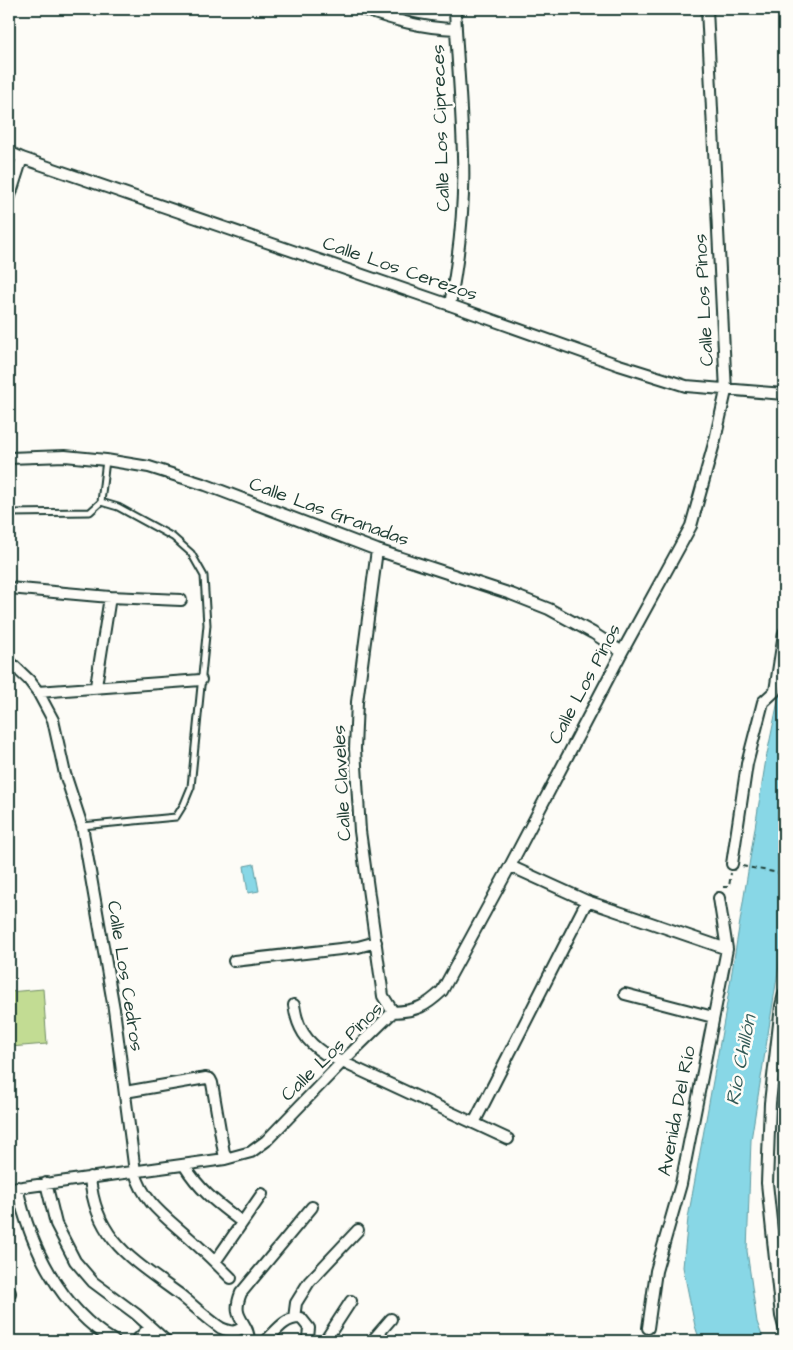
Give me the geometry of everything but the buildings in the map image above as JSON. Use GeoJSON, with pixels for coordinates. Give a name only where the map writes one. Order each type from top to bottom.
{"type":"FeatureCollection","features":[{"type":"Feature","properties":{"kind":"street"},"geometry":{"type":"LineString","coordinates":[[362,9],[402,22],[431,28],[456,29]]}},
{"type":"Feature","properties":{"kind":"street","name":"Calle Los Cipreces"},"geometry":{"type":"LineString","coordinates":[[450,305],[460,236],[463,166],[455,9]]}},
{"type":"Feature","properties":{"kind":"street","name":"Calle Los Pinos"},"geometry":{"type":"LineString","coordinates":[[13,1188],[225,1159],[251,1152],[266,1141],[393,1012],[413,1010],[428,1004],[442,991],[691,526],[726,391],[707,9]]}},
{"type":"Feature","properties":{"kind":"street","name":"Calle Los Cerezos"},"geometry":{"type":"LineString","coordinates":[[9,152],[619,365],[686,386],[726,391],[784,394]]}},
{"type":"Feature","properties":{"kind":"street"},"geometry":{"type":"LineString","coordinates":[[9,199],[22,158]]}},
{"type":"Feature","properties":{"kind":"street","name":"Calle Las Granadas"},"geometry":{"type":"LineString","coordinates":[[9,458],[65,456],[106,460],[149,467],[206,485],[378,550],[511,594],[549,610],[593,633],[622,652]]}},
{"type":"Feature","properties":{"kind":"street","name":"Calle Claveles"},"geometry":{"type":"LineString","coordinates":[[378,550],[358,702],[355,749],[360,831],[383,996],[393,1012]]}},
{"type":"Feature","properties":{"kind":"street"},"geometry":{"type":"LineString","coordinates":[[9,588],[110,597],[181,600]]}},
{"type":"Feature","properties":{"kind":"street"},"geometry":{"type":"LineString","coordinates":[[96,686],[110,597]]}},
{"type":"Feature","properties":{"kind":"street"},"geometry":{"type":"LineString","coordinates":[[735,864],[747,764],[763,702],[775,691],[784,633]]}},
{"type":"Feature","properties":{"kind":"street","name":"Calle Los Cedros"},"geometry":{"type":"LineString","coordinates":[[9,660],[38,692],[53,720],[65,774],[82,826],[114,1009],[135,1172],[145,1196],[163,1216],[231,1278]]}},
{"type":"Feature","properties":{"kind":"street"},"geometry":{"type":"LineString","coordinates":[[38,692],[96,686],[201,680]]}},
{"type":"Feature","properties":{"kind":"street"},"geometry":{"type":"LineString","coordinates":[[510,866],[587,901],[726,949]]}},
{"type":"Feature","properties":{"kind":"street","name":"Avenida Del Río"},"geometry":{"type":"LineString","coordinates":[[648,1328],[656,1271],[681,1184],[726,949],[719,898]]}},
{"type":"Feature","properties":{"kind":"street"},"geometry":{"type":"LineString","coordinates":[[474,1123],[587,901]]}},
{"type":"Feature","properties":{"kind":"street"},"geometry":{"type":"LineString","coordinates":[[234,961],[358,947],[376,942]]}},
{"type":"Feature","properties":{"kind":"street"},"geometry":{"type":"LineString","coordinates":[[625,994],[713,1017]]}},
{"type":"Feature","properties":{"kind":"street"},"geometry":{"type":"LineString","coordinates":[[784,994],[770,1103],[767,1183],[781,1316],[784,1327]]}},
{"type":"Feature","properties":{"kind":"street"},"geometry":{"type":"LineString","coordinates":[[294,1005],[300,1028],[310,1042],[325,1054],[508,1139]]}},
{"type":"Feature","properties":{"kind":"street"},"geometry":{"type":"LineString","coordinates":[[125,1092],[206,1078],[210,1079],[225,1159]]}},
{"type":"Feature","properties":{"kind":"street"},"geometry":{"type":"LineString","coordinates":[[184,1165],[195,1182],[210,1198],[242,1222]]}},
{"type":"Feature","properties":{"kind":"street"},"geometry":{"type":"LineString","coordinates":[[90,1177],[91,1190],[98,1215],[110,1236],[126,1254],[221,1328],[233,1332],[244,1325]]}},
{"type":"Feature","properties":{"kind":"street"},"geometry":{"type":"LineString","coordinates":[[46,1183],[56,1224],[75,1261],[93,1282],[166,1341]]}},
{"type":"Feature","properties":{"kind":"street"},"geometry":{"type":"LineString","coordinates":[[13,1188],[30,1232],[52,1277],[80,1314],[90,1324],[114,1341]]}},
{"type":"Feature","properties":{"kind":"street"},"geometry":{"type":"LineString","coordinates":[[215,1262],[262,1194]]}},
{"type":"Feature","properties":{"kind":"street"},"geometry":{"type":"LineString","coordinates":[[248,1341],[248,1332],[239,1320],[237,1309],[241,1293],[312,1207]]}},
{"type":"Feature","properties":{"kind":"street"},"geometry":{"type":"LineString","coordinates":[[294,1318],[296,1303],[309,1282],[358,1230]]}},
{"type":"Feature","properties":{"kind":"street"},"geometry":{"type":"LineString","coordinates":[[325,1341],[351,1301]]}},
{"type":"Feature","properties":{"kind":"street"},"geometry":{"type":"LineString","coordinates":[[266,1341],[285,1322],[294,1318],[301,1318],[309,1328],[306,1341]]}},
{"type":"Feature","properties":{"kind":"street"},"geometry":{"type":"LineString","coordinates":[[372,1341],[391,1320]]}},
{"type":"Feature","properties":{"kind":"street"},"geometry":{"type":"LineString","coordinates":[[136,1341],[150,1327]]}},
{"type":"Feature","properties":{"kind":"lane"},"geometry":{"type":"LineString","coordinates":[[9,513],[90,512],[101,502],[106,460]]}},
{"type":"Feature","properties":{"kind":"lane"},"geometry":{"type":"LineString","coordinates":[[82,826],[176,816],[184,804],[191,787],[207,625],[204,576],[191,554],[172,537],[118,507],[101,502]]}},
{"type":"Feature","properties":{"kind":"path"},"geometry":{"type":"LineString","coordinates":[[735,864],[784,874]]}},
{"type":"Feature","properties":{"kind":"green space"},"geometry":{"type":"Polygon","coordinates":[[[43,989],[47,1044],[10,1047],[9,992],[43,989]]]}},
{"type":"Feature","properties":{"kind":"water","name":"Río Chillón"},"geometry":{"type":"Polygon","coordinates":[[[784,672],[784,934],[751,1140],[747,1251],[757,1322],[764,1341],[700,1341],[695,1326],[683,1267],[688,1218],[725,1015],[766,759],[784,672]]]}},
{"type":"Feature","properties":{"kind":"water"},"geometry":{"type":"Polygon","coordinates":[[[254,864],[259,891],[248,893],[244,866],[254,864]]]}}]}
